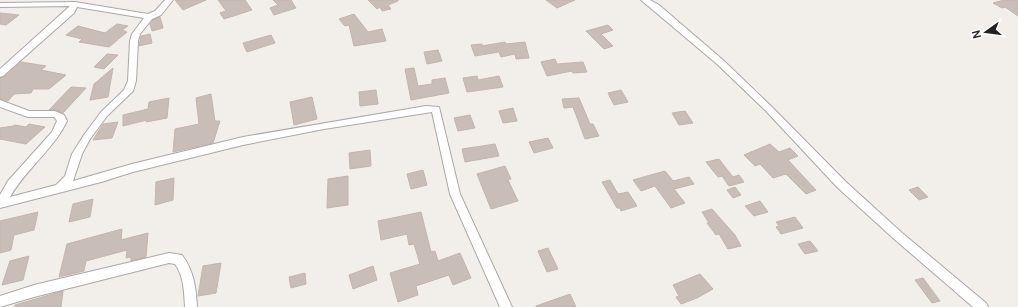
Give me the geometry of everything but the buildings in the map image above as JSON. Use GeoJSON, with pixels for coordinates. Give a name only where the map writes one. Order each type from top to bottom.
{"type":"FeatureCollection","features":[{"type":"Feature","properties":{"kind":"street"},"geometry":{"type":"LineString","coordinates":[[58,190],[70,177],[77,154],[87,137],[104,114],[128,91],[132,81],[134,41],[136,34],[149,17],[158,13],[169,0]]}},
{"type":"Feature","properties":{"kind":"street"},"geometry":{"type":"LineString","coordinates":[[645,0],[656,7],[720,62],[769,109],[841,184],[897,235],[982,307]]}},
{"type":"Feature","properties":{"kind":"street"},"geometry":{"type":"LineString","coordinates":[[0,5],[75,4],[149,17]]}},
{"type":"Feature","properties":{"kind":"street"},"geometry":{"type":"LineString","coordinates":[[0,74],[71,11],[75,4]]}},
{"type":"Feature","properties":{"kind":"street"},"geometry":{"type":"LineString","coordinates":[[0,103],[28,114],[55,114],[61,117],[62,121],[56,134],[12,184],[1,203]]}},
{"type":"Feature","properties":{"kind":"street"},"geometry":{"type":"LineString","coordinates":[[1,203],[58,190],[132,168],[243,142],[340,123],[426,109],[436,109],[455,194],[506,307]]}},
{"type":"Feature","properties":{"kind":"street"},"geometry":{"type":"LineString","coordinates":[[0,302],[169,258],[178,259],[183,265],[190,290],[191,307]]}}]}
